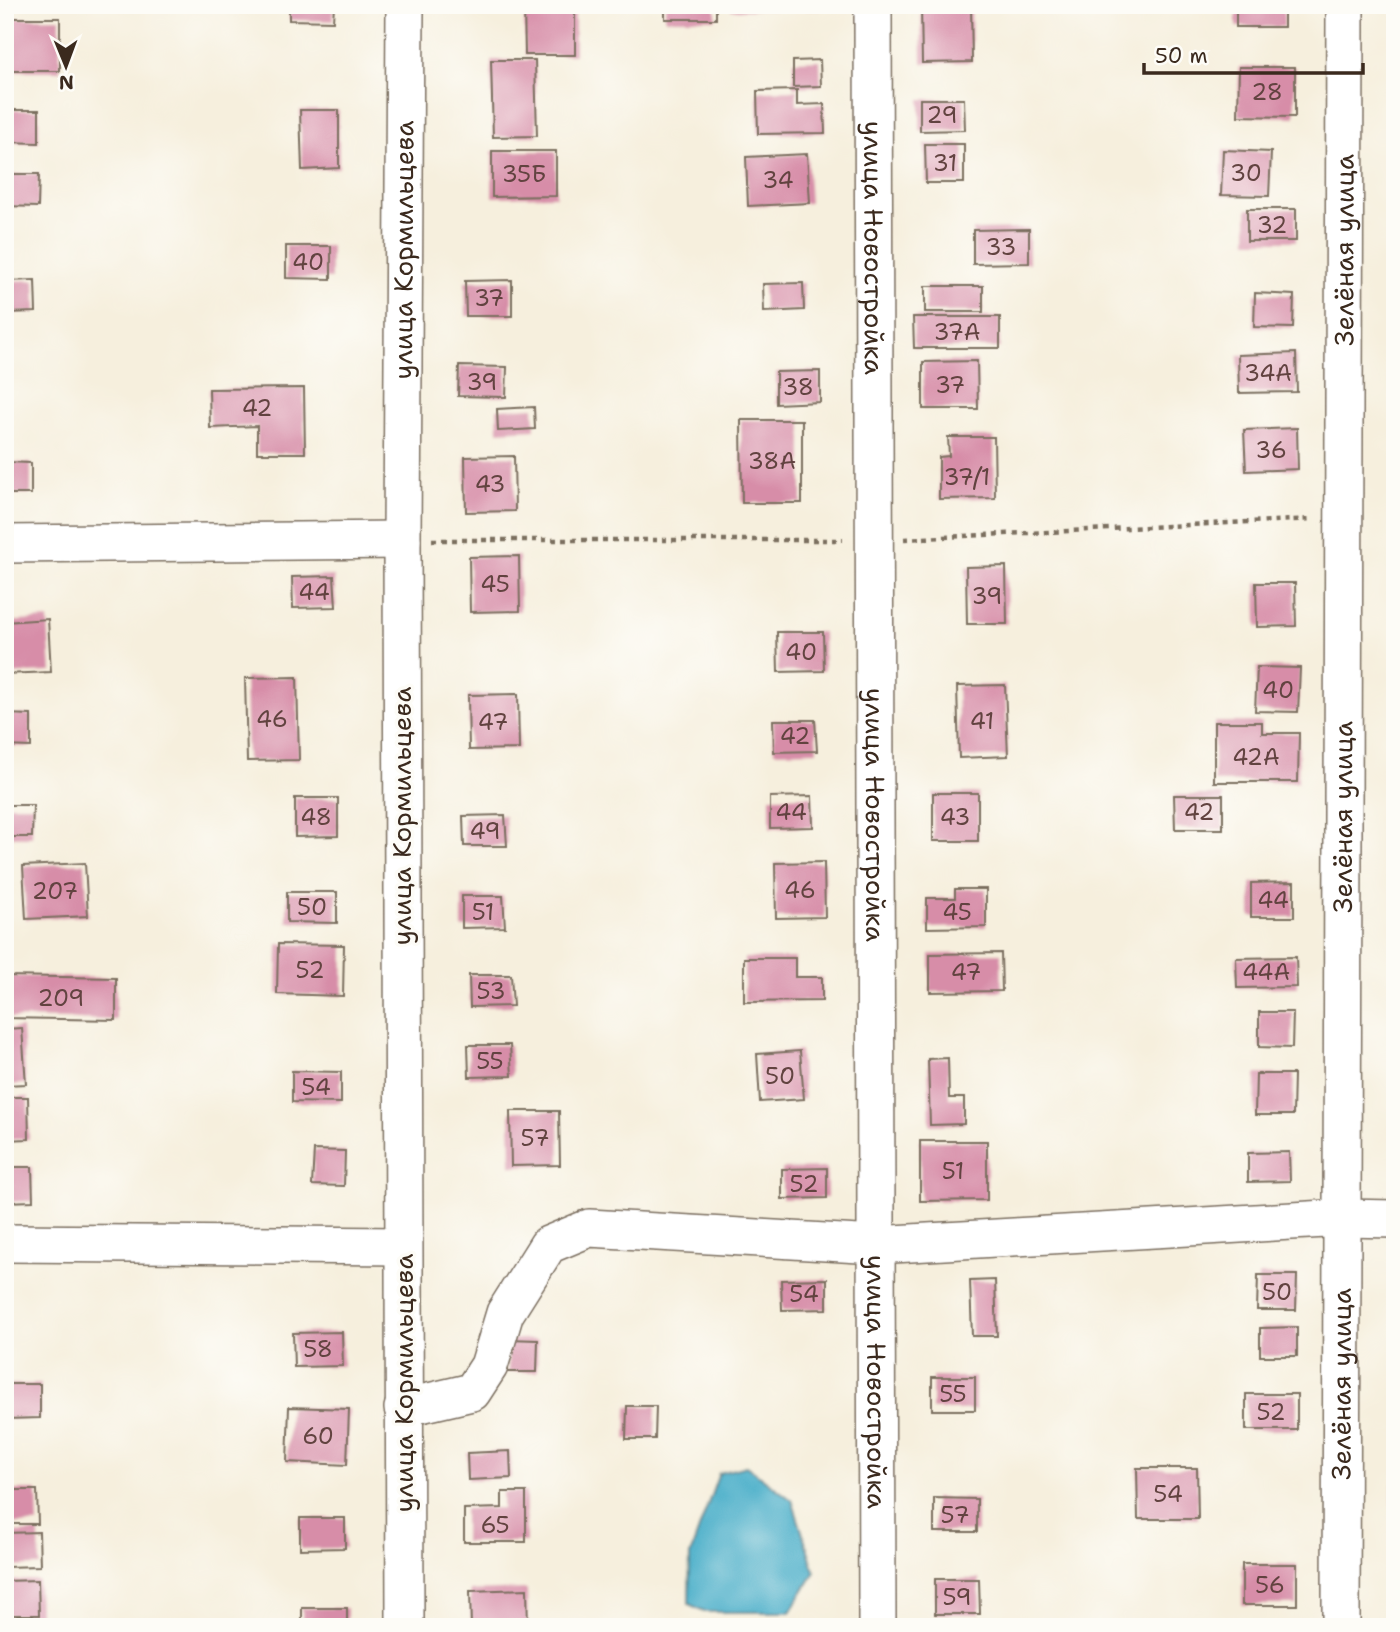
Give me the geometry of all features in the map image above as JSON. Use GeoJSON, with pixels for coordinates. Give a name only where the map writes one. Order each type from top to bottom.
{"type":"FeatureCollection","features":[{"type":"Feature","properties":{"kind":"street","name":"улица Кормильцева"},"geometry":{"type":"LineString","coordinates":[[405,5],[402,540],[405,1627]]}},
{"type":"Feature","properties":{"kind":"street","name":"улица Новостройка"},"geometry":{"type":"LineString","coordinates":[[873,5],[877,1627]]}},
{"type":"Feature","properties":{"kind":"street","name":"Зелёная улица"},"geometry":{"type":"LineString","coordinates":[[1341,1627],[1345,5]]}},
{"type":"Feature","properties":{"kind":"street"},"geometry":{"type":"LineString","coordinates":[[5,544],[402,540]]}},
{"type":"Feature","properties":{"kind":"street"},"geometry":{"type":"LineString","coordinates":[[403,1408],[472,1392],[489,1366],[505,1313],[548,1245],[589,1228],[876,1245],[1343,1218],[1395,1219]]}},
{"type":"Feature","properties":{"kind":"street"},"geometry":{"type":"LineString","coordinates":[[5,1243],[404,1246]]}},
{"type":"Feature","properties":{"kind":"water"},"geometry":{"type":"Polygon","coordinates":[[[746,1466],[792,1500],[815,1572],[790,1612],[706,1612],[689,1604],[690,1555],[719,1473],[746,1466]]]}},
{"type":"Feature","properties":{"kind":"building"},"geometry":{"type":"Polygon","coordinates":[[[289,5],[334,5],[333,21],[289,20],[289,5]]]}},
{"type":"Feature","properties":{"kind":"building"},"geometry":{"type":"Polygon","coordinates":[[[524,5],[575,5],[575,55],[525,55],[524,5]]]}},
{"type":"Feature","properties":{"kind":"building"},"geometry":{"type":"Polygon","coordinates":[[[665,5],[716,5],[716,19],[665,19],[665,5]]]}},
{"type":"Feature","properties":{"kind":"building"},"geometry":{"type":"Polygon","coordinates":[[[731,5],[820,5],[820,10],[731,10],[731,5]]]}},
{"type":"Feature","properties":{"kind":"building"},"geometry":{"type":"Polygon","coordinates":[[[921,5],[971,5],[972,62],[922,63],[921,5]]]}},
{"type":"Feature","properties":{"kind":"building"},"geometry":{"type":"Polygon","coordinates":[[[1236,5],[1284,5],[1284,27],[1236,27],[1236,5]]]}},
{"type":"Feature","properties":{"kind":"building"},"geometry":{"type":"Polygon","coordinates":[[[5,18],[60,18],[60,71],[5,71],[5,18]]]}},
{"type":"Feature","properties":{"kind":"building"},"geometry":{"type":"Polygon","coordinates":[[[491,60],[535,60],[537,136],[493,137],[491,60]]]}},
{"type":"Feature","properties":{"kind":"building"},"geometry":{"type":"Polygon","coordinates":[[[820,60],[821,86],[793,87],[793,61],[820,60]]]}},
{"type":"Feature","properties":{"kind":"building"},"geometry":{"type":"Polygon","coordinates":[[[1239,67],[1295,67],[1295,117],[1238,116],[1239,67]]]}},
{"type":"Feature","properties":{"kind":"building"},"geometry":{"type":"Polygon","coordinates":[[[797,90],[797,105],[824,104],[825,133],[758,134],[757,91],[797,90]]]}},
{"type":"Feature","properties":{"kind":"building"},"geometry":{"type":"Polygon","coordinates":[[[920,99],[964,99],[965,130],[920,131],[920,99]]]}},
{"type":"Feature","properties":{"kind":"building"},"geometry":{"type":"Polygon","coordinates":[[[5,110],[39,110],[39,143],[5,142],[5,110]]]}},
{"type":"Feature","properties":{"kind":"building"},"geometry":{"type":"Polygon","coordinates":[[[300,110],[339,110],[339,168],[302,170],[300,110]]]}},
{"type":"Feature","properties":{"kind":"building"},"geometry":{"type":"Polygon","coordinates":[[[925,144],[964,144],[964,183],[926,183],[925,144]]]}},
{"type":"Feature","properties":{"kind":"building"},"geometry":{"type":"Polygon","coordinates":[[[1223,150],[1271,152],[1269,196],[1221,195],[1223,150]]]}},
{"type":"Feature","properties":{"kind":"building"},"geometry":{"type":"Polygon","coordinates":[[[492,151],[556,151],[556,196],[492,197],[492,151]]]}},
{"type":"Feature","properties":{"kind":"building"},"geometry":{"type":"Polygon","coordinates":[[[807,154],[810,203],[748,206],[746,157],[807,154]]]}},
{"type":"Feature","properties":{"kind":"building"},"geometry":{"type":"Polygon","coordinates":[[[5,174],[39,174],[38,207],[5,206],[5,174]]]}},
{"type":"Feature","properties":{"kind":"building"},"geometry":{"type":"Polygon","coordinates":[[[1247,209],[1296,209],[1296,241],[1247,241],[1247,209]]]}},
{"type":"Feature","properties":{"kind":"building"},"geometry":{"type":"Polygon","coordinates":[[[1029,229],[1029,263],[973,264],[973,230],[1029,229]]]}},
{"type":"Feature","properties":{"kind":"building"},"geometry":{"type":"Polygon","coordinates":[[[286,246],[331,246],[331,279],[286,278],[286,246]]]}},
{"type":"Feature","properties":{"kind":"building"},"geometry":{"type":"Polygon","coordinates":[[[35,280],[36,312],[5,313],[5,281],[35,280]]]}},
{"type":"Feature","properties":{"kind":"building"},"geometry":{"type":"Polygon","coordinates":[[[512,280],[512,316],[466,316],[465,281],[512,280]]]}},
{"type":"Feature","properties":{"kind":"building"},"geometry":{"type":"Polygon","coordinates":[[[803,283],[804,310],[764,312],[763,284],[803,283]]]}},
{"type":"Feature","properties":{"kind":"building"},"geometry":{"type":"Polygon","coordinates":[[[925,286],[983,286],[983,312],[925,312],[925,286]]]}},
{"type":"Feature","properties":{"kind":"building"},"geometry":{"type":"Polygon","coordinates":[[[1255,293],[1294,295],[1293,328],[1254,327],[1255,293]]]}},
{"type":"Feature","properties":{"kind":"building"},"geometry":{"type":"Polygon","coordinates":[[[913,317],[1000,317],[1000,348],[914,348],[913,317]]]}},
{"type":"Feature","properties":{"kind":"building"},"geometry":{"type":"Polygon","coordinates":[[[1296,353],[1297,392],[1239,393],[1238,355],[1296,353]]]}},
{"type":"Feature","properties":{"kind":"building"},"geometry":{"type":"Polygon","coordinates":[[[977,361],[978,409],[923,409],[923,362],[977,361]]]}},
{"type":"Feature","properties":{"kind":"building"},"geometry":{"type":"Polygon","coordinates":[[[459,366],[507,367],[506,397],[458,396],[459,366]]]}},
{"type":"Feature","properties":{"kind":"building"},"geometry":{"type":"Polygon","coordinates":[[[820,371],[820,402],[776,404],[776,372],[820,371]]]}},
{"type":"Feature","properties":{"kind":"building"},"geometry":{"type":"Polygon","coordinates":[[[304,388],[305,453],[257,453],[257,426],[210,428],[209,389],[304,388]]]}},
{"type":"Feature","properties":{"kind":"building"},"geometry":{"type":"Polygon","coordinates":[[[534,407],[535,429],[498,431],[497,409],[534,407]]]}},
{"type":"Feature","properties":{"kind":"building"},"geometry":{"type":"Polygon","coordinates":[[[741,420],[802,420],[802,503],[742,503],[741,420]]]}},
{"type":"Feature","properties":{"kind":"building"},"geometry":{"type":"Polygon","coordinates":[[[1297,428],[1298,469],[1246,471],[1244,430],[1297,428]]]}},
{"type":"Feature","properties":{"kind":"building"},"geometry":{"type":"Polygon","coordinates":[[[948,437],[994,437],[995,498],[939,499],[939,457],[949,456],[948,437]]]}},
{"type":"Feature","properties":{"kind":"building"},"geometry":{"type":"Polygon","coordinates":[[[514,456],[515,511],[466,512],[465,457],[514,456]]]}},
{"type":"Feature","properties":{"kind":"building"},"geometry":{"type":"Polygon","coordinates":[[[5,462],[31,463],[31,494],[5,494],[5,462]]]}},
{"type":"Feature","properties":{"kind":"building"},"geometry":{"type":"Polygon","coordinates":[[[519,556],[520,611],[470,612],[469,557],[519,556]]]}},
{"type":"Feature","properties":{"kind":"building"},"geometry":{"type":"Polygon","coordinates":[[[1006,566],[1007,624],[967,624],[966,567],[1006,566]]]}},
{"type":"Feature","properties":{"kind":"building"},"geometry":{"type":"Polygon","coordinates":[[[334,576],[336,607],[293,608],[292,577],[334,576]]]}},
{"type":"Feature","properties":{"kind":"building"},"geometry":{"type":"Polygon","coordinates":[[[1256,583],[1295,583],[1296,626],[1257,627],[1256,583]]]}},
{"type":"Feature","properties":{"kind":"building"},"geometry":{"type":"Polygon","coordinates":[[[48,619],[51,672],[5,674],[5,622],[48,619]]]}},
{"type":"Feature","properties":{"kind":"building"},"geometry":{"type":"Polygon","coordinates":[[[777,632],[823,632],[824,671],[778,672],[777,632]]]}},
{"type":"Feature","properties":{"kind":"building"},"geometry":{"type":"Polygon","coordinates":[[[1257,667],[1300,668],[1298,712],[1255,711],[1257,667]]]}},
{"type":"Feature","properties":{"kind":"building"},"geometry":{"type":"Polygon","coordinates":[[[297,677],[299,760],[247,761],[245,678],[297,677]]]}},
{"type":"Feature","properties":{"kind":"building"},"geometry":{"type":"Polygon","coordinates":[[[1005,685],[1008,756],[959,758],[957,686],[1005,685]]]}},
{"type":"Feature","properties":{"kind":"building"},"geometry":{"type":"Polygon","coordinates":[[[518,694],[519,749],[469,750],[468,695],[518,694]]]}},
{"type":"Feature","properties":{"kind":"building"},"geometry":{"type":"Polygon","coordinates":[[[5,714],[31,715],[31,747],[5,746],[5,714]]]}},
{"type":"Feature","properties":{"kind":"building"},"geometry":{"type":"Polygon","coordinates":[[[773,720],[815,720],[817,751],[774,752],[773,720]]]}},
{"type":"Feature","properties":{"kind":"building"},"geometry":{"type":"Polygon","coordinates":[[[1214,722],[1262,722],[1262,733],[1299,733],[1298,782],[1214,782],[1214,722]]]}},
{"type":"Feature","properties":{"kind":"building"},"geometry":{"type":"Polygon","coordinates":[[[933,793],[978,793],[978,841],[933,841],[933,793]]]}},
{"type":"Feature","properties":{"kind":"building"},"geometry":{"type":"Polygon","coordinates":[[[1174,795],[1223,795],[1223,829],[1175,829],[1174,795]]]}},
{"type":"Feature","properties":{"kind":"building"},"geometry":{"type":"Polygon","coordinates":[[[812,796],[813,827],[770,828],[770,797],[812,796]]]}},
{"type":"Feature","properties":{"kind":"building"},"geometry":{"type":"Polygon","coordinates":[[[295,798],[338,798],[338,836],[295,837],[295,798]]]}},
{"type":"Feature","properties":{"kind":"building"},"geometry":{"type":"Polygon","coordinates":[[[5,805],[33,805],[32,837],[5,837],[5,805]]]}},
{"type":"Feature","properties":{"kind":"building"},"geometry":{"type":"Polygon","coordinates":[[[505,815],[507,846],[464,846],[463,816],[505,815]]]}},
{"type":"Feature","properties":{"kind":"building"},"geometry":{"type":"Polygon","coordinates":[[[824,862],[825,917],[776,918],[775,863],[824,862]]]}},
{"type":"Feature","properties":{"kind":"building"},"geometry":{"type":"Polygon","coordinates":[[[85,863],[88,916],[26,919],[23,866],[85,863]]]}},
{"type":"Feature","properties":{"kind":"building"},"geometry":{"type":"Polygon","coordinates":[[[1294,882],[1294,917],[1251,917],[1251,883],[1294,882]]]}},
{"type":"Feature","properties":{"kind":"building"},"geometry":{"type":"Polygon","coordinates":[[[955,889],[986,889],[986,927],[927,928],[927,898],[955,898],[955,889]]]}},
{"type":"Feature","properties":{"kind":"building"},"geometry":{"type":"Polygon","coordinates":[[[287,892],[337,892],[337,923],[287,922],[287,892]]]}},
{"type":"Feature","properties":{"kind":"building"},"geometry":{"type":"Polygon","coordinates":[[[462,896],[503,896],[505,927],[462,928],[462,896]]]}},
{"type":"Feature","properties":{"kind":"building"},"geometry":{"type":"Polygon","coordinates":[[[278,944],[344,945],[343,996],[277,994],[278,944]]]}},
{"type":"Feature","properties":{"kind":"building"},"geometry":{"type":"Polygon","coordinates":[[[1001,953],[1002,991],[930,992],[930,954],[1001,953]]]}},
{"type":"Feature","properties":{"kind":"building"},"geometry":{"type":"Polygon","coordinates":[[[1296,957],[1297,987],[1237,988],[1236,958],[1296,957]]]}},
{"type":"Feature","properties":{"kind":"building"},"geometry":{"type":"Polygon","coordinates":[[[744,958],[795,958],[795,977],[822,977],[822,1001],[744,1002],[744,958]]]}},
{"type":"Feature","properties":{"kind":"building"},"geometry":{"type":"Polygon","coordinates":[[[469,975],[511,975],[513,1006],[470,1007],[469,975]]]}},
{"type":"Feature","properties":{"kind":"building"},"geometry":{"type":"Polygon","coordinates":[[[5,976],[116,978],[116,1020],[5,1018],[5,976]]]}},
{"type":"Feature","properties":{"kind":"building"},"geometry":{"type":"Polygon","coordinates":[[[1259,1012],[1293,1012],[1292,1048],[1259,1047],[1259,1012]]]}},
{"type":"Feature","properties":{"kind":"building"},"geometry":{"type":"Polygon","coordinates":[[[22,1028],[26,1084],[5,1085],[5,1029],[22,1028]]]}},
{"type":"Feature","properties":{"kind":"building"},"geometry":{"type":"Polygon","coordinates":[[[468,1045],[510,1045],[512,1076],[469,1077],[468,1045]]]}},
{"type":"Feature","properties":{"kind":"building"},"geometry":{"type":"Polygon","coordinates":[[[800,1051],[804,1099],[760,1102],[757,1054],[800,1051]]]}},
{"type":"Feature","properties":{"kind":"building"},"geometry":{"type":"Polygon","coordinates":[[[948,1058],[949,1098],[964,1098],[964,1124],[930,1125],[928,1059],[948,1058]]]}},
{"type":"Feature","properties":{"kind":"building"},"geometry":{"type":"Polygon","coordinates":[[[292,1071],[341,1072],[341,1103],[292,1102],[292,1071]]]}},
{"type":"Feature","properties":{"kind":"building"},"geometry":{"type":"Polygon","coordinates":[[[1256,1074],[1294,1074],[1293,1115],[1255,1115],[1256,1074]]]}},
{"type":"Feature","properties":{"kind":"building"},"geometry":{"type":"Polygon","coordinates":[[[5,1097],[28,1097],[29,1139],[5,1140],[5,1097]]]}},
{"type":"Feature","properties":{"kind":"building"},"geometry":{"type":"Polygon","coordinates":[[[510,1111],[559,1111],[560,1165],[511,1166],[510,1111]]]}},
{"type":"Feature","properties":{"kind":"building"},"geometry":{"type":"Polygon","coordinates":[[[920,1141],[987,1141],[987,1200],[920,1201],[920,1141]]]}},
{"type":"Feature","properties":{"kind":"building"},"geometry":{"type":"Polygon","coordinates":[[[314,1150],[345,1151],[344,1186],[312,1185],[314,1150]]]}},
{"type":"Feature","properties":{"kind":"building"},"geometry":{"type":"Polygon","coordinates":[[[1289,1152],[1290,1181],[1248,1182],[1248,1153],[1289,1152]]]}},
{"type":"Feature","properties":{"kind":"building"},"geometry":{"type":"Polygon","coordinates":[[[5,1167],[32,1167],[33,1201],[5,1202],[5,1167]]]}},
{"type":"Feature","properties":{"kind":"building"},"geometry":{"type":"Polygon","coordinates":[[[827,1168],[827,1198],[782,1199],[782,1169],[827,1168]]]}},
{"type":"Feature","properties":{"kind":"building"},"geometry":{"type":"Polygon","coordinates":[[[1258,1275],[1297,1275],[1296,1310],[1257,1310],[1258,1275]]]}},
{"type":"Feature","properties":{"kind":"building"},"geometry":{"type":"Polygon","coordinates":[[[827,1279],[827,1309],[782,1310],[781,1280],[827,1279]]]}},
{"type":"Feature","properties":{"kind":"building"},"geometry":{"type":"Polygon","coordinates":[[[995,1280],[997,1336],[972,1336],[970,1281],[995,1280]]]}},
{"type":"Feature","properties":{"kind":"building"},"geometry":{"type":"Polygon","coordinates":[[[1297,1327],[1297,1356],[1260,1356],[1260,1328],[1297,1327]]]}},
{"type":"Feature","properties":{"kind":"building"},"geometry":{"type":"Polygon","coordinates":[[[342,1332],[343,1366],[294,1367],[293,1333],[342,1332]]]}},
{"type":"Feature","properties":{"kind":"building"},"geometry":{"type":"Polygon","coordinates":[[[508,1339],[538,1340],[537,1372],[508,1372],[508,1339]]]}},
{"type":"Feature","properties":{"kind":"building"},"geometry":{"type":"Polygon","coordinates":[[[932,1377],[975,1377],[975,1410],[932,1410],[932,1377]]]}},
{"type":"Feature","properties":{"kind":"building"},"geometry":{"type":"Polygon","coordinates":[[[5,1384],[40,1384],[40,1418],[5,1419],[5,1384]]]}},
{"type":"Feature","properties":{"kind":"building"},"geometry":{"type":"Polygon","coordinates":[[[1246,1394],[1297,1394],[1297,1430],[1246,1430],[1246,1394]]]}},
{"type":"Feature","properties":{"kind":"building"},"geometry":{"type":"Polygon","coordinates":[[[627,1406],[656,1406],[655,1439],[626,1439],[627,1406]]]}},
{"type":"Feature","properties":{"kind":"building"},"geometry":{"type":"Polygon","coordinates":[[[289,1407],[349,1409],[347,1465],[287,1462],[289,1407]]]}},
{"type":"Feature","properties":{"kind":"building"},"geometry":{"type":"Polygon","coordinates":[[[510,1451],[511,1478],[468,1480],[467,1453],[510,1451]]]}},
{"type":"Feature","properties":{"kind":"building"},"geometry":{"type":"Polygon","coordinates":[[[1137,1468],[1197,1468],[1198,1519],[1138,1519],[1137,1468]]]}},
{"type":"Feature","properties":{"kind":"building"},"geometry":{"type":"Polygon","coordinates":[[[1392,1483],[1395,1483],[1395,1534],[1392,1534],[1392,1483]]]}},
{"type":"Feature","properties":{"kind":"building"},"geometry":{"type":"Polygon","coordinates":[[[5,1490],[37,1490],[38,1524],[5,1524],[5,1490]]]}},
{"type":"Feature","properties":{"kind":"building"},"geometry":{"type":"Polygon","coordinates":[[[502,1492],[526,1492],[526,1542],[464,1542],[464,1509],[502,1508],[502,1492]]]}},
{"type":"Feature","properties":{"kind":"building"},"geometry":{"type":"Polygon","coordinates":[[[934,1498],[977,1499],[977,1532],[934,1532],[934,1498]]]}},
{"type":"Feature","properties":{"kind":"building"},"geometry":{"type":"Polygon","coordinates":[[[300,1518],[345,1518],[345,1548],[300,1549],[300,1518]]]}},
{"type":"Feature","properties":{"kind":"building"},"geometry":{"type":"Polygon","coordinates":[[[39,1532],[40,1566],[5,1567],[5,1533],[39,1532]]]}},
{"type":"Feature","properties":{"kind":"building"},"geometry":{"type":"Polygon","coordinates":[[[1242,1564],[1297,1564],[1297,1605],[1242,1605],[1242,1564]]]}},
{"type":"Feature","properties":{"kind":"building"},"geometry":{"type":"Polygon","coordinates":[[[935,1579],[979,1579],[980,1614],[935,1614],[935,1579]]]}},
{"type":"Feature","properties":{"kind":"building"},"geometry":{"type":"Polygon","coordinates":[[[38,1580],[39,1615],[5,1615],[5,1581],[38,1580]]]}},
{"type":"Feature","properties":{"kind":"building"},"geometry":{"type":"Polygon","coordinates":[[[527,1589],[528,1627],[471,1627],[470,1591],[527,1589]]]}},
{"type":"Feature","properties":{"kind":"building"},"geometry":{"type":"Polygon","coordinates":[[[302,1608],[347,1608],[347,1627],[302,1627],[302,1608]]]}}]}
